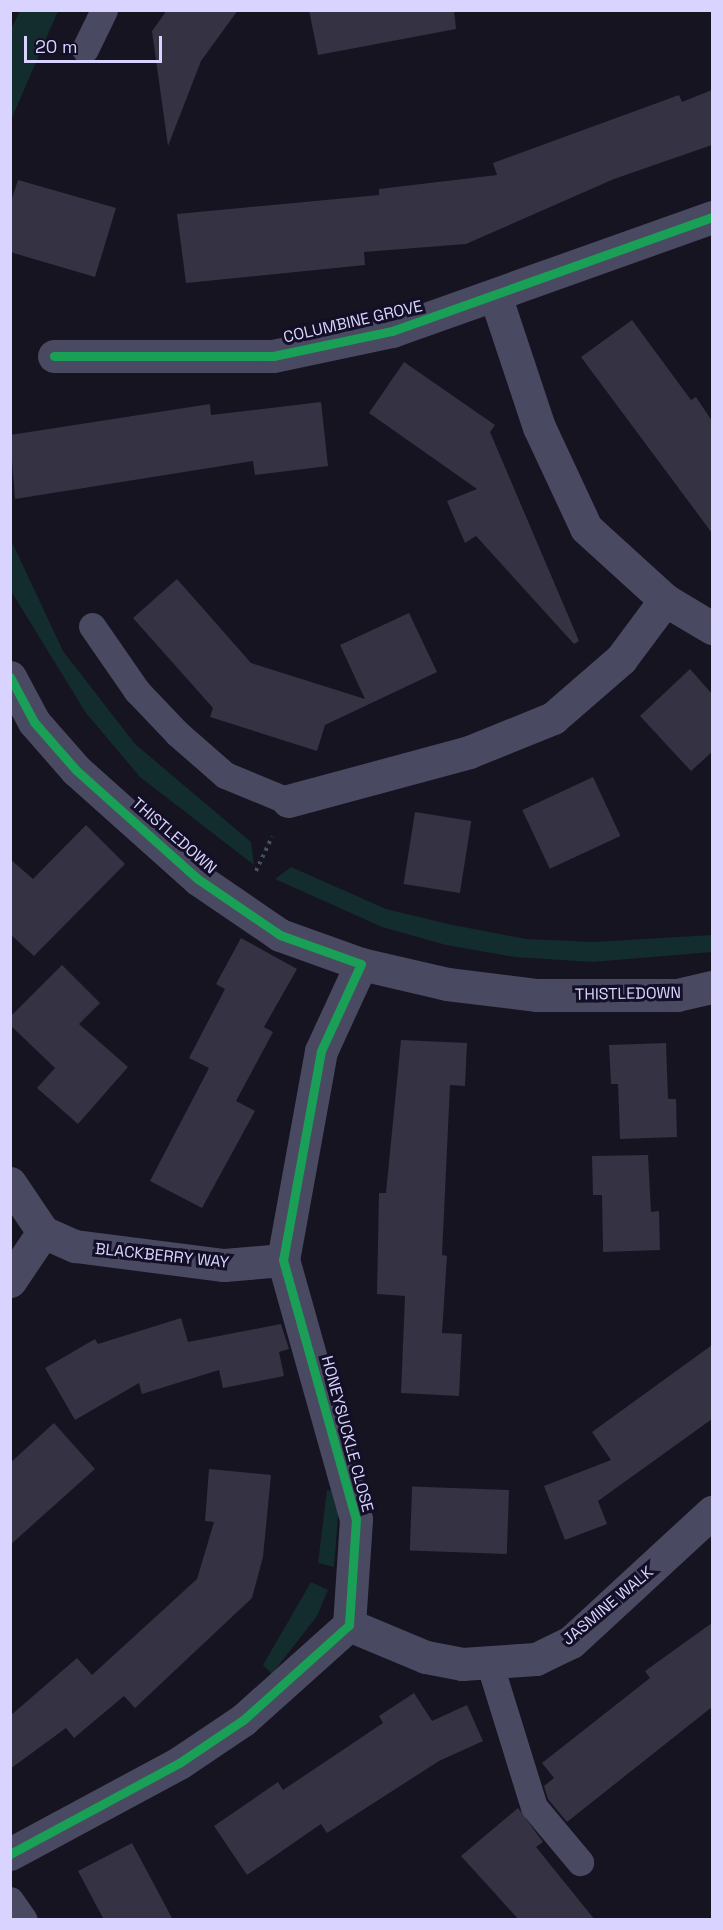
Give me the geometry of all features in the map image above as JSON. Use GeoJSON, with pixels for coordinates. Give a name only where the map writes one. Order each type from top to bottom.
{"type":"FeatureCollection","features":[{"type":"Feature","properties":{"kind":"street","name":"COLUMBINE GROVE"},"geometry":{"type":"LineString","coordinates":[[54,356],[273,356],[392,332],[496,298],[618,247],[712,217]]}},
{"type":"Feature","properties":{"kind":"street"},"geometry":{"type":"LineString","coordinates":[[496,298],[539,427],[586,528],[665,600],[712,628]]}},
{"type":"Feature","properties":{"kind":"street"},"geometry":{"type":"LineString","coordinates":[[288,801],[469,752],[553,718],[621,659],[665,600]]}},
{"type":"Feature","properties":{"kind":"street","name":"THISTLEDOWN"},"geometry":{"type":"LineString","coordinates":[[10,677],[34,722],[76,770],[198,879],[280,935],[361,964],[447,984],[537,995],[677,995],[712,987]]}},
{"type":"Feature","properties":{"kind":"street","name":"HONEYSUCKLE CLOSE"},"geometry":{"type":"LineString","coordinates":[[349,1625],[356,1519],[283,1260],[321,1051],[361,964]]}},
{"type":"Feature","properties":{"kind":"street"},"geometry":{"type":"LineString","coordinates":[[10,1183],[43,1232],[10,1281]]}},
{"type":"Feature","properties":{"kind":"street","name":"BLACKBERRY WAY"},"geometry":{"type":"LineString","coordinates":[[43,1232],[111,1254],[225,1265],[283,1260]]}},
{"type":"Feature","properties":{"kind":"street","name":"JASMINE WALK"},"geometry":{"type":"LineString","coordinates":[[349,1625],[426,1657],[490,1665],[536,1659],[571,1642],[712,1512]]}},
{"type":"Feature","properties":{"kind":"street"},"geometry":{"type":"LineString","coordinates":[[10,1854],[188,1757],[292,1680],[349,1625]]}},
{"type":"Feature","properties":{"kind":"lane"},"geometry":{"type":"LineString","coordinates":[[85,49],[104,10]]}},
{"type":"Feature","properties":{"kind":"lane"},"geometry":{"type":"LineString","coordinates":[[92,626],[137,691],[178,734],[225,775],[288,801]]}},
{"type":"Feature","properties":{"kind":"lane"},"geometry":{"type":"LineString","coordinates":[[490,1665],[534,1807],[580,1862]]}},
{"type":"Feature","properties":{"kind":"lane"},"geometry":{"type":"LineString","coordinates":[[10,1900],[24,1920]]}},
{"type":"Feature","properties":{"kind":"path"},"geometry":{"type":"LineString","coordinates":[[240,907],[288,801]]}},
{"type":"Feature","properties":{"kind":"green space"},"geometry":{"type":"Polygon","coordinates":[[[20,11],[58,11],[11,120],[11,29],[20,11]]]}},
{"type":"Feature","properties":{"kind":"green space"},"geometry":{"type":"Polygon","coordinates":[[[10,538],[63,651],[135,744],[251,842],[254,865],[140,777],[86,713],[11,591],[10,538]]]}},
{"type":"Feature","properties":{"kind":"green space"},"geometry":{"type":"Polygon","coordinates":[[[291,867],[386,909],[448,924],[526,939],[593,942],[712,935],[712,952],[592,962],[515,957],[446,945],[382,927],[275,879],[291,867]]]}},
{"type":"Feature","properties":{"kind":"green space"},"geometry":{"type":"Polygon","coordinates":[[[327,1490],[340,1492],[334,1567],[318,1563],[327,1490]]]}},
{"type":"Feature","properties":{"kind":"green space"},"geometry":{"type":"Polygon","coordinates":[[[311,1582],[328,1590],[317,1616],[272,1674],[263,1665],[311,1582]]]}},
{"type":"Feature","properties":{"kind":"building"},"geometry":{"type":"Polygon","coordinates":[[[167,10],[238,10],[201,61],[168,146],[152,31],[167,10]]]}},
{"type":"Feature","properties":{"kind":"building"},"geometry":{"type":"Polygon","coordinates":[[[309,10],[454,10],[456,29],[318,55],[309,10]]]}},
{"type":"Feature","properties":{"kind":"building"},"geometry":{"type":"Polygon","coordinates":[[[712,90],[712,145],[614,179],[466,244],[364,252],[365,265],[186,283],[177,214],[379,195],[379,189],[497,175],[493,163],[679,95],[682,102],[712,90]]]}},
{"type":"Feature","properties":{"kind":"building"},"geometry":{"type":"Polygon","coordinates":[[[18,180],[116,208],[95,277],[10,252],[10,204],[18,180]]]}},
{"type":"Feature","properties":{"kind":"building"},"geometry":{"type":"Polygon","coordinates":[[[632,320],[691,400],[696,397],[712,421],[712,533],[581,357],[632,320]]]}},
{"type":"Feature","properties":{"kind":"building"},"geometry":{"type":"Polygon","coordinates":[[[404,362],[495,425],[490,432],[579,641],[574,644],[476,536],[465,543],[447,501],[477,489],[369,413],[404,362]]]}},
{"type":"Feature","properties":{"kind":"building"},"geometry":{"type":"Polygon","coordinates":[[[321,402],[328,466],[255,475],[253,461],[15,499],[10,435],[210,404],[211,415],[321,402]]]}},
{"type":"Feature","properties":{"kind":"building"},"geometry":{"type":"Polygon","coordinates":[[[177,579],[251,663],[365,699],[340,645],[409,613],[437,672],[325,725],[317,751],[210,717],[213,708],[133,618],[177,579]]]}},
{"type":"Feature","properties":{"kind":"building"},"geometry":{"type":"Polygon","coordinates":[[[690,669],[712,694],[712,752],[691,771],[640,716],[690,669]]]}},
{"type":"Feature","properties":{"kind":"building"},"geometry":{"type":"Polygon","coordinates":[[[593,777],[620,836],[550,869],[522,810],[593,777]]]}},
{"type":"Feature","properties":{"kind":"building"},"geometry":{"type":"Polygon","coordinates":[[[415,812],[471,821],[460,893],[404,884],[415,812]]]}},
{"type":"Feature","properties":{"kind":"building"},"geometry":{"type":"Polygon","coordinates":[[[86,825],[125,864],[34,956],[10,934],[10,859],[33,879],[86,825]]]}},
{"type":"Feature","properties":{"kind":"building"},"geometry":{"type":"Polygon","coordinates":[[[241,938],[297,969],[264,1027],[273,1032],[236,1101],[255,1111],[202,1208],[150,1181],[209,1068],[189,1058],[225,989],[216,984],[241,938]]]}},
{"type":"Feature","properties":{"kind":"building"},"geometry":{"type":"Polygon","coordinates":[[[62,965],[100,1003],[79,1024],[128,1067],[78,1124],[37,1088],[55,1068],[10,1025],[10,1017],[62,965]]]}},
{"type":"Feature","properties":{"kind":"building"},"geometry":{"type":"Polygon","coordinates":[[[401,1040],[467,1043],[465,1086],[450,1085],[442,1255],[447,1256],[442,1333],[462,1334],[459,1396],[401,1393],[405,1296],[377,1294],[379,1193],[386,1193],[401,1040]]]}},
{"type":"Feature","properties":{"kind":"building"},"geometry":{"type":"Polygon","coordinates":[[[666,1043],[668,1099],[676,1099],[677,1137],[620,1139],[618,1084],[611,1084],[609,1045],[666,1043]]]}},
{"type":"Feature","properties":{"kind":"building"},"geometry":{"type":"Polygon","coordinates":[[[648,1155],[651,1212],[659,1211],[660,1250],[603,1252],[602,1195],[593,1195],[592,1156],[648,1155]]]}},
{"type":"Feature","properties":{"kind":"building"},"geometry":{"type":"Polygon","coordinates":[[[181,1318],[188,1342],[281,1324],[289,1349],[279,1352],[284,1376],[223,1388],[219,1370],[142,1394],[139,1383],[75,1420],[45,1368],[95,1339],[98,1344],[181,1318]]]}},
{"type":"Feature","properties":{"kind":"building"},"geometry":{"type":"Polygon","coordinates":[[[712,1345],[712,1419],[598,1501],[607,1524],[565,1540],[544,1486],[611,1460],[592,1432],[712,1345]]]}},
{"type":"Feature","properties":{"kind":"building"},"geometry":{"type":"Polygon","coordinates":[[[54,1423],[95,1469],[10,1545],[10,1463],[54,1423]]]}},
{"type":"Feature","properties":{"kind":"building"},"geometry":{"type":"Polygon","coordinates":[[[209,1469],[271,1475],[263,1557],[252,1598],[135,1708],[124,1696],[74,1738],[66,1728],[10,1769],[10,1716],[77,1658],[92,1675],[197,1579],[214,1522],[205,1521],[209,1469]]]}},
{"type":"Feature","properties":{"kind":"building"},"geometry":{"type":"Polygon","coordinates":[[[412,1487],[509,1490],[507,1554],[410,1551],[412,1487]]]}},
{"type":"Feature","properties":{"kind":"building"},"geometry":{"type":"Polygon","coordinates":[[[712,1623],[712,1707],[567,1822],[548,1799],[544,1786],[554,1778],[542,1763],[650,1678],[645,1671],[712,1623]]]}},
{"type":"Feature","properties":{"kind":"building"},"geometry":{"type":"Polygon","coordinates":[[[414,1693],[432,1721],[467,1705],[483,1741],[439,1761],[327,1833],[321,1824],[247,1875],[214,1826],[278,1782],[283,1790],[383,1723],[379,1716],[414,1693]]]}},
{"type":"Feature","properties":{"kind":"building"},"geometry":{"type":"Polygon","coordinates":[[[518,1808],[543,1842],[536,1847],[595,1920],[519,1920],[461,1856],[518,1808]]]}},
{"type":"Feature","properties":{"kind":"building"},"geometry":{"type":"Polygon","coordinates":[[[132,1843],[173,1920],[104,1920],[78,1871],[132,1843]]]}},
{"type":"Feature","properties":{"kind":"cycle path"},"geometry":{"type":"LineString","coordinates":[[54,356],[273,356],[392,331],[712,217]]}},
{"type":"Feature","properties":{"kind":"cycle path"},"geometry":{"type":"LineString","coordinates":[[10,677],[34,722],[76,770],[198,879],[280,935],[361,964],[321,1051],[283,1260],[356,1519],[349,1625],[243,1720],[179,1763],[10,1854]]}}]}
